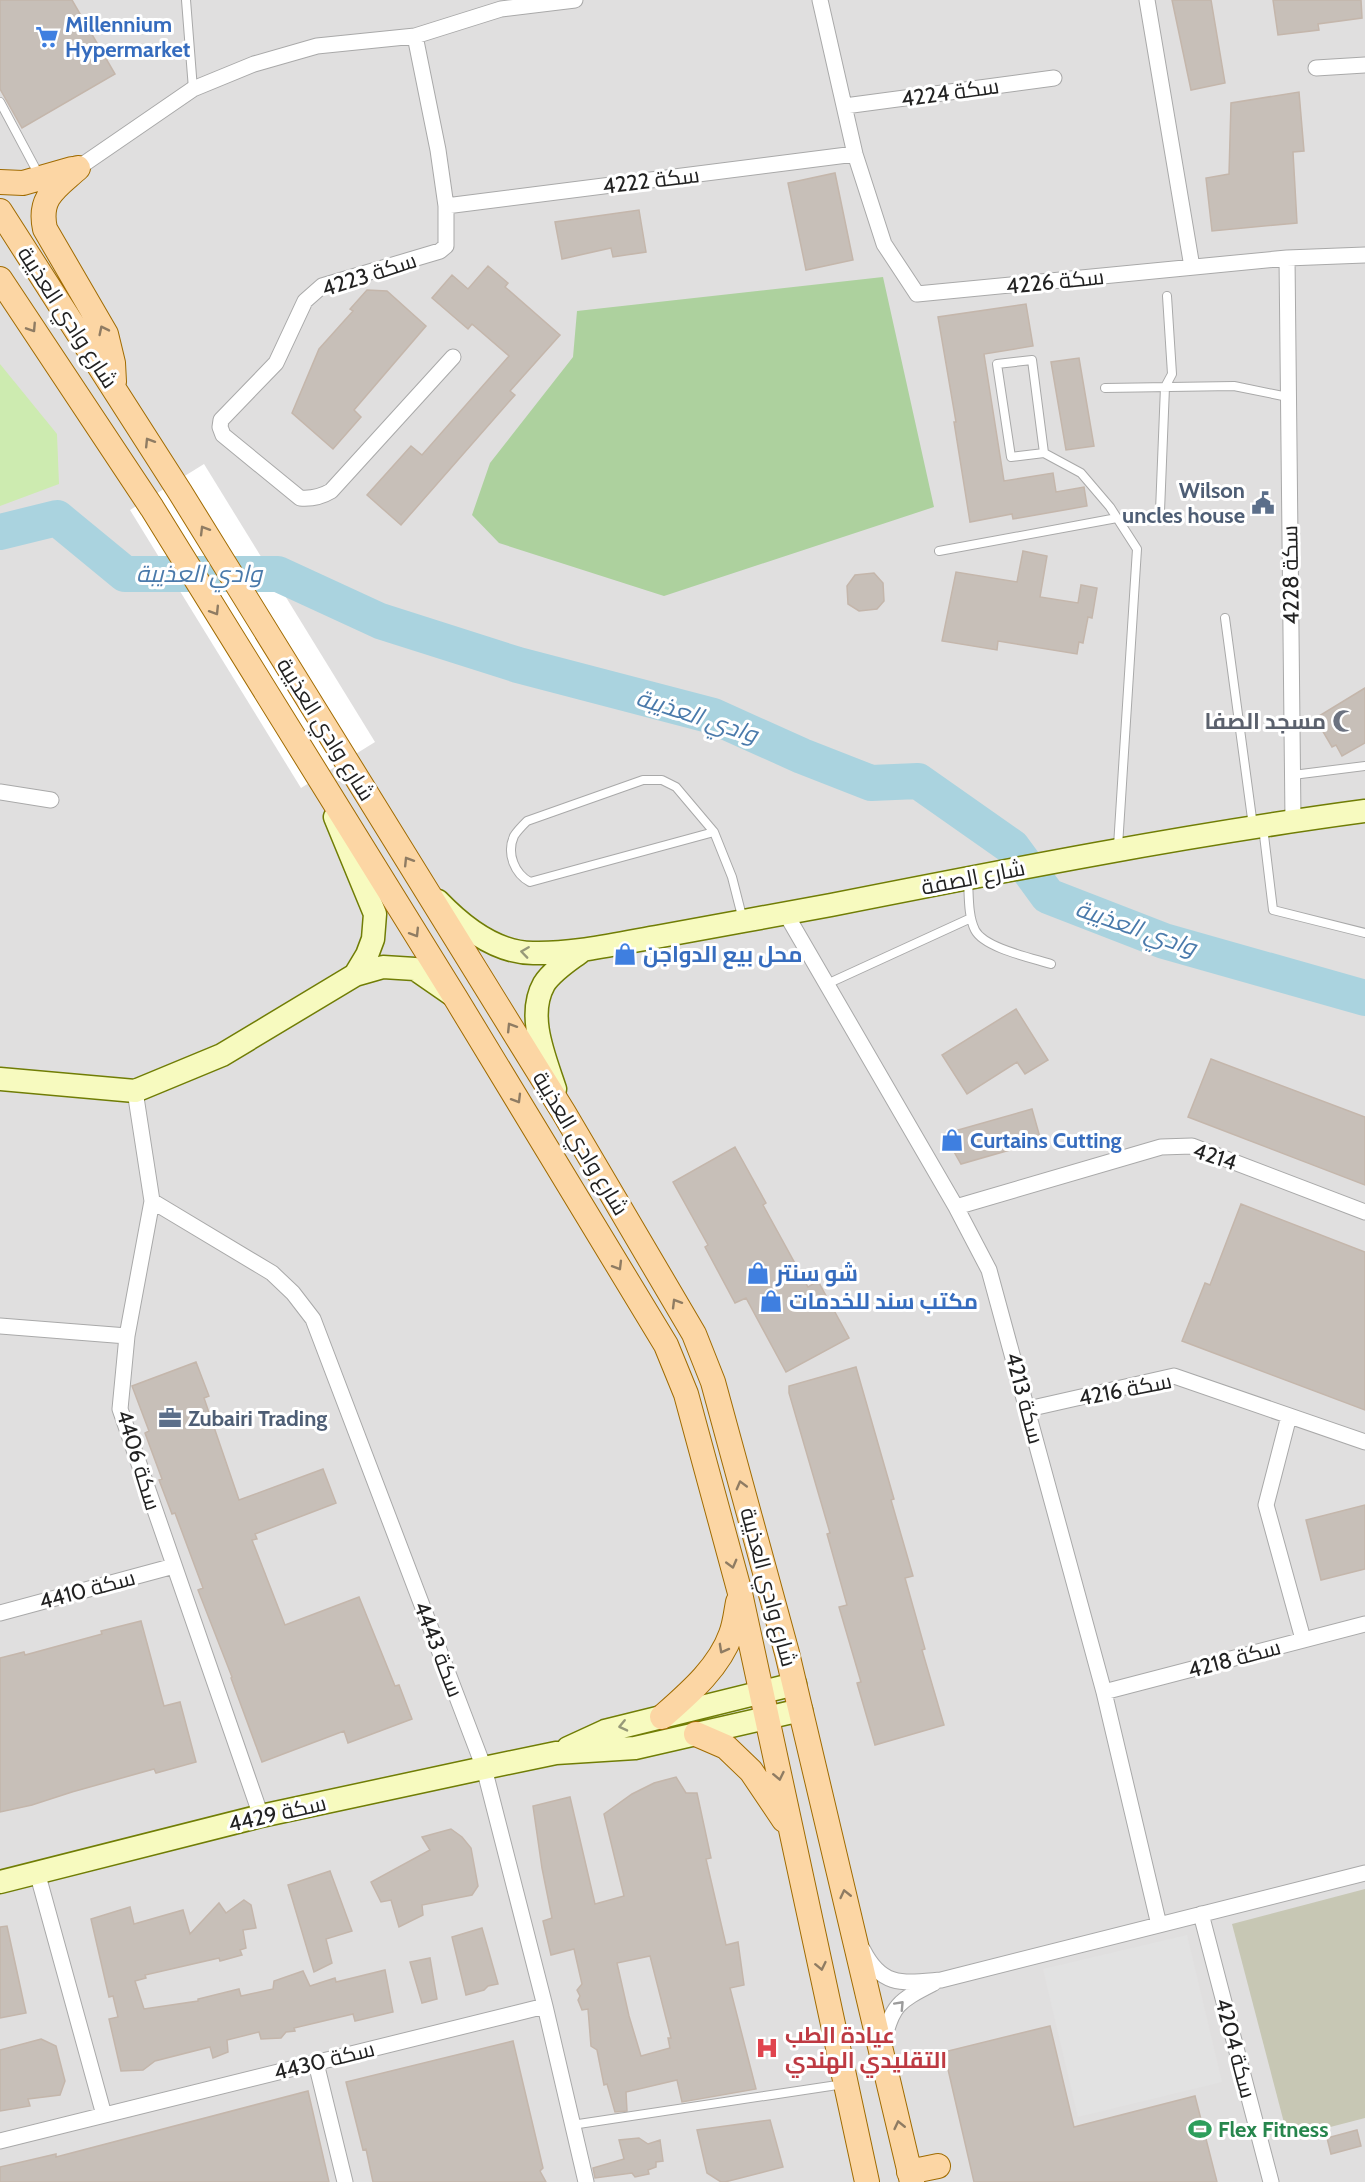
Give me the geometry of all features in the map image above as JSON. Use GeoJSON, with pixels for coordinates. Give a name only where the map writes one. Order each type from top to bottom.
{"type":"FeatureCollection","features":[{"type":"Feature","properties":{"kind":"main road"},"geometry":{"type":"LineString","coordinates":[[0,182],[22,183],[78,168]]}},
{"type":"Feature","properties":{"kind":"main road"},"geometry":{"type":"LineString","coordinates":[[78,168],[52,192],[46,201],[42,215],[45,229],[106,334],[113,363],[114,387]]}},
{"type":"Feature","properties":{"kind":"main road","name":"شارع وادي العذيبة"},"geometry":{"type":"LineString","coordinates":[[0,211],[114,387],[425,887],[564,1113],[694,1334],[713,1382],[795,1684],[911,2177]]}},
{"type":"Feature","properties":{"kind":"main road","name":"شارع وادي العذيبة"},"geometry":{"type":"LineString","coordinates":[[0,279],[152,508],[317,777],[456,997],[666,1345],[686,1394],[740,1593],[867,2182]]}},
{"type":"Feature","properties":{"kind":"main road"},"geometry":{"type":"LineString","coordinates":[[662,1717],[694,1688],[715,1663],[731,1634],[740,1593]]}},
{"type":"Feature","properties":{"kind":"main road"},"geometry":{"type":"LineString","coordinates":[[696,1734],[726,1747],[751,1771],[791,1832]]}},
{"type":"Feature","properties":{"kind":"main road"},"geometry":{"type":"LineString","coordinates":[[911,2177],[938,2166]]}},
{"type":"Feature","properties":{"kind":"street"},"geometry":{"type":"LineString","coordinates":[[78,168],[193,89],[254,64],[316,46],[415,36],[500,4],[575,0]]}},
{"type":"Feature","properties":{"kind":"street"},"geometry":{"type":"LineString","coordinates":[[820,0],[855,154]]}},
{"type":"Feature","properties":{"kind":"street"},"geometry":{"type":"LineString","coordinates":[[1147,0],[1192,267]]}},
{"type":"Feature","properties":{"kind":"street","name":"سكة 4223"},"geometry":{"type":"LineString","coordinates":[[415,36],[438,150],[448,242],[440,251],[322,286],[312,293],[305,301],[276,363],[221,420],[220,427],[223,435],[300,498],[312,499],[322,496],[331,491],[453,357]]}},
{"type":"Feature","properties":{"kind":"street"},"geometry":{"type":"LineString","coordinates":[[1316,68],[1365,65]]}},
{"type":"Feature","properties":{"kind":"street","name":"سكة 4224"},"geometry":{"type":"LineString","coordinates":[[845,106],[1054,78]]}},
{"type":"Feature","properties":{"kind":"street","name":"سكة 4226"},"geometry":{"type":"LineString","coordinates":[[855,154],[884,244],[917,294],[1287,258],[1365,255]]}},
{"type":"Feature","properties":{"kind":"street","name":"سكة 4222"},"geometry":{"type":"LineString","coordinates":[[446,207],[855,154]]}},
{"type":"Feature","properties":{"kind":"street","name":"سكة 4228"},"geometry":{"type":"LineString","coordinates":[[1287,258],[1293,820]]}},
{"type":"Feature","properties":{"kind":"street"},"geometry":{"type":"LineString","coordinates":[[317,777],[375,914],[373,939],[355,975]]}},
{"type":"Feature","properties":{"kind":"street"},"geometry":{"type":"LineString","coordinates":[[0,792],[51,800]]}},
{"type":"Feature","properties":{"kind":"street","name":"شارع الصفة"},"geometry":{"type":"LineString","coordinates":[[425,887],[452,915],[501,948],[531,953],[583,950],[786,914],[1118,849],[1293,820],[1365,811]]}},
{"type":"Feature","properties":{"kind":"street","name":"سكة 4213"},"geometry":{"type":"LineString","coordinates":[[786,914],[956,1207],[989,1270],[1104,1692],[1159,1924]]}},
{"type":"Feature","properties":{"kind":"street","name":"شارع الصفة"},"geometry":{"type":"LineString","coordinates":[[564,1113],[543,1053],[537,1022],[537,1002],[550,977],[583,950]]}},
{"type":"Feature","properties":{"kind":"street"},"geometry":{"type":"LineString","coordinates":[[0,1079],[135,1091],[222,1055],[355,975],[383,967],[415,969],[456,997]]}},
{"type":"Feature","properties":{"kind":"street","name":"سكة 4406"},"geometry":{"type":"LineString","coordinates":[[135,1091],[153,1201],[127,1336],[120,1409],[261,1816]]}},
{"type":"Feature","properties":{"kind":"street","name":"4214"},"geometry":{"type":"LineString","coordinates":[[956,1207],[1161,1147],[1192,1146],[1365,1212]]}},
{"type":"Feature","properties":{"kind":"street","name":"سكة 4443"},"geometry":{"type":"LineString","coordinates":[[153,1201],[272,1273],[293,1293],[313,1319],[484,1768],[545,2006],[586,2182]]}},
{"type":"Feature","properties":{"kind":"street"},"geometry":{"type":"LineString","coordinates":[[0,1326],[127,1336]]}},
{"type":"Feature","properties":{"kind":"street","name":"سكة 4216"},"geometry":{"type":"LineString","coordinates":[[1028,1409],[1174,1376],[1365,1442]]}},
{"type":"Feature","properties":{"kind":"street"},"geometry":{"type":"LineString","coordinates":[[1289,1416],[1266,1505],[1303,1640]]}},
{"type":"Feature","properties":{"kind":"street","name":"سكة 4410"},"geometry":{"type":"LineString","coordinates":[[0,1613],[174,1566]]}},
{"type":"Feature","properties":{"kind":"street","name":"سكة 4218"},"geometry":{"type":"LineString","coordinates":[[1104,1692],[1365,1623]]}},
{"type":"Feature","properties":{"kind":"street","name":"سكة 4429"},"geometry":{"type":"LineString","coordinates":[[556,1754],[605,1731],[795,1684]]}},
{"type":"Feature","properties":{"kind":"street","name":"سكة 4429"},"geometry":{"type":"LineString","coordinates":[[0,1882],[261,1816],[484,1768],[556,1754],[635,1748],[801,1710]]}},
{"type":"Feature","properties":{"kind":"street"},"geometry":{"type":"LineString","coordinates":[[37,1872],[104,2115]]}},
{"type":"Feature","properties":{"kind":"street"},"geometry":{"type":"LineString","coordinates":[[855,1934],[867,1959],[882,1975],[899,1983],[941,1980],[1365,1873]]}},
{"type":"Feature","properties":{"kind":"street","name":"سكة 4204"},"geometry":{"type":"LineString","coordinates":[[1201,1914],[1271,2182]]}},
{"type":"Feature","properties":{"kind":"street"},"geometry":{"type":"LineString","coordinates":[[882,2049],[888,2021],[895,2008],[907,1997],[941,1980]]}},
{"type":"Feature","properties":{"kind":"street","name":"سكة 4430"},"geometry":{"type":"LineString","coordinates":[[0,2141],[545,2006]]}},
{"type":"Feature","properties":{"kind":"street"},"geometry":{"type":"LineString","coordinates":[[316,2063],[345,2182]]}},
{"type":"Feature","properties":{"kind":"lane"},"geometry":{"type":"LineString","coordinates":[[186,0],[193,89]]}},
{"type":"Feature","properties":{"kind":"lane"},"geometry":{"type":"LineString","coordinates":[[0,102],[41,178]]}},
{"type":"Feature","properties":{"kind":"lane"},"geometry":{"type":"LineString","coordinates":[[1160,511],[1165,387],[1172,374],[1167,296]]}},
{"type":"Feature","properties":{"kind":"lane"},"geometry":{"type":"LineString","coordinates":[[1044,453],[1032,360],[997,364],[1011,457],[1044,453],[1081,473],[1137,549],[1118,849]]}},
{"type":"Feature","properties":{"kind":"lane"},"geometry":{"type":"LineString","coordinates":[[1105,388],[1233,386],[1288,398]]}},
{"type":"Feature","properties":{"kind":"lane"},"geometry":{"type":"LineString","coordinates":[[939,551],[1117,519]]}},
{"type":"Feature","properties":{"kind":"lane"},"geometry":{"type":"LineString","coordinates":[[1225,618],[1273,910],[1365,933]]}},
{"type":"Feature","properties":{"kind":"lane"},"geometry":{"type":"LineString","coordinates":[[1293,776],[1365,766]]}},
{"type":"Feature","properties":{"kind":"lane"},"geometry":{"type":"LineString","coordinates":[[714,832],[530,882],[520,876],[511,855],[514,836],[526,821],[643,780],[663,780],[676,787],[714,832],[732,877],[743,921]]}},
{"type":"Feature","properties":{"kind":"lane"},"geometry":{"type":"LineString","coordinates":[[979,876],[971,918],[976,932],[986,942],[1051,964]]}},
{"type":"Feature","properties":{"kind":"lane"},"geometry":{"type":"LineString","coordinates":[[827,984],[971,918]]}},
{"type":"Feature","properties":{"kind":"lane"},"geometry":{"type":"LineString","coordinates":[[572,2125],[846,2084]]}},
{"type":"Feature","properties":{"kind":"shaded area"},"geometry":{"type":"Polygon","coordinates":[[[0,0],[1365,0],[1365,2182],[0,2182],[0,0]]]}},
{"type":"Feature","properties":{"kind":"shaded area"},"geometry":{"type":"Polygon","coordinates":[[[1365,1889],[1365,2118],[1288,2138],[1232,1924],[1365,1889]]]}},
{"type":"Feature","properties":{"kind":"shaded area"},"geometry":{"type":"Polygon","coordinates":[[[1187,1935],[1222,2082],[1078,2117],[1043,1969],[1187,1935]]]}},
{"type":"Feature","properties":{"kind":"green space"},"geometry":{"type":"Polygon","coordinates":[[[883,277],[934,507],[664,596],[499,543],[472,515],[490,463],[573,357],[577,311],[883,277]]]}},
{"type":"Feature","properties":{"kind":"green space"},"geometry":{"type":"Polygon","coordinates":[[[0,364],[57,434],[59,484],[0,506],[0,364]]]}},
{"type":"Feature","properties":{"kind":"pier"},"geometry":{"type":"Polygon","coordinates":[[[204,464],[375,742],[301,788],[130,510],[204,464]]]}},
{"type":"Feature","properties":{"kind":"building","name":"Millennium Hypermarket"},"geometry":{"type":"Polygon","coordinates":[[[0,0],[72,0],[115,74],[22,128],[0,89],[0,0]]]}},
{"type":"Feature","properties":{"kind":"building"},"geometry":{"type":"Polygon","coordinates":[[[1172,0],[1211,0],[1225,83],[1191,90],[1172,0]]]}},
{"type":"Feature","properties":{"kind":"building"},"geometry":{"type":"Polygon","coordinates":[[[1273,0],[1361,0],[1362,18],[1318,24],[1319,30],[1278,35],[1273,0]]]}},
{"type":"Feature","properties":{"kind":"building"},"geometry":{"type":"Polygon","coordinates":[[[1299,92],[1304,151],[1293,152],[1297,223],[1212,231],[1206,178],[1229,174],[1231,103],[1299,92]]]}},
{"type":"Feature","properties":{"kind":"building"},"geometry":{"type":"Polygon","coordinates":[[[835,173],[853,260],[806,270],[788,183],[835,173]]]}},
{"type":"Feature","properties":{"kind":"building"},"geometry":{"type":"Polygon","coordinates":[[[639,210],[646,252],[613,257],[611,248],[562,259],[555,222],[639,210]]]}},
{"type":"Feature","properties":{"kind":"building"},"geometry":{"type":"Polygon","coordinates":[[[488,266],[508,283],[505,287],[560,335],[510,391],[515,395],[401,525],[367,495],[411,446],[422,455],[509,356],[472,324],[468,329],[432,298],[452,275],[468,289],[488,266]]]}},
{"type":"Feature","properties":{"kind":"building"},"geometry":{"type":"Polygon","coordinates":[[[367,290],[387,291],[426,326],[354,410],[361,417],[333,449],[292,413],[319,349],[353,311],[350,309],[367,290]]]}},
{"type":"Feature","properties":{"kind":"building"},"geometry":{"type":"Polygon","coordinates":[[[1026,304],[1033,346],[984,354],[1004,481],[1053,473],[1056,492],[1084,487],[1087,506],[1013,519],[1012,514],[970,522],[938,317],[1026,304]]]}},
{"type":"Feature","properties":{"kind":"building"},"geometry":{"type":"Polygon","coordinates":[[[1079,358],[1094,446],[1066,450],[1051,362],[1079,358]]]}},
{"type":"Feature","properties":{"kind":"building"},"geometry":{"type":"Polygon","coordinates":[[[1023,551],[1047,556],[1040,597],[1078,603],[1081,585],[1097,588],[1092,618],[1088,617],[1083,643],[1079,642],[1077,654],[998,641],[997,650],[942,641],[956,572],[1017,582],[1023,551]]]}},
{"type":"Feature","properties":{"kind":"building"},"geometry":{"type":"Polygon","coordinates":[[[874,573],[883,583],[884,601],[877,609],[859,611],[848,604],[847,586],[855,575],[874,573]]]}},
{"type":"Feature","properties":{"kind":"building","name":"مسجد الصفا"},"geometry":{"type":"Polygon","coordinates":[[[1365,688],[1365,743],[1342,756],[1336,745],[1332,747],[1322,730],[1326,727],[1319,716],[1365,688]]]}},
{"type":"Feature","properties":{"kind":"building"},"geometry":{"type":"Polygon","coordinates":[[[1016,1009],[1048,1060],[1025,1074],[1017,1062],[967,1094],[942,1055],[1016,1009]]]}},
{"type":"Feature","properties":{"kind":"building"},"geometry":{"type":"Polygon","coordinates":[[[1211,1059],[1365,1117],[1365,1185],[1188,1117],[1211,1059]]]}},
{"type":"Feature","properties":{"kind":"building"},"geometry":{"type":"Polygon","coordinates":[[[1032,1109],[1041,1141],[961,1164],[944,1134],[1032,1109]]]}},
{"type":"Feature","properties":{"kind":"building"},"geometry":{"type":"Polygon","coordinates":[[[735,1147],[766,1203],[763,1205],[808,1287],[818,1281],[849,1338],[786,1372],[746,1298],[735,1303],[705,1247],[708,1245],[673,1182],[735,1147]]]}},
{"type":"Feature","properties":{"kind":"building"},"geometry":{"type":"Polygon","coordinates":[[[1241,1204],[1365,1252],[1365,1410],[1182,1341],[1205,1283],[1210,1285],[1241,1204]]]}},
{"type":"Feature","properties":{"kind":"building"},"geometry":{"type":"Polygon","coordinates":[[[196,1362],[209,1396],[204,1398],[239,1500],[323,1469],[336,1503],[255,1534],[257,1539],[252,1540],[285,1625],[359,1597],[395,1686],[399,1685],[412,1719],[348,1743],[344,1731],[262,1762],[198,1590],[203,1588],[175,1513],[172,1514],[159,1480],[162,1479],[145,1433],[149,1431],[132,1386],[196,1362]]]}},
{"type":"Feature","properties":{"kind":"building"},"geometry":{"type":"Polygon","coordinates":[[[856,1367],[894,1499],[891,1500],[913,1576],[905,1578],[925,1649],[922,1650],[944,1725],[875,1745],[857,1683],[861,1682],[839,1607],[847,1605],[827,1534],[830,1533],[789,1393],[789,1386],[856,1367]]]}},
{"type":"Feature","properties":{"kind":"building"},"geometry":{"type":"Polygon","coordinates":[[[1365,1505],[1365,1569],[1321,1580],[1306,1520],[1365,1505]]]}},
{"type":"Feature","properties":{"kind":"building"},"geometry":{"type":"Polygon","coordinates":[[[141,1621],[164,1706],[180,1702],[196,1762],[156,1773],[154,1769],[32,1805],[0,1812],[0,1658],[24,1652],[25,1655],[141,1621]]]}},
{"type":"Feature","properties":{"kind":"building"},"geometry":{"type":"Polygon","coordinates":[[[676,1777],[686,1793],[697,1793],[711,1858],[706,1859],[726,1945],[738,1942],[744,1985],[730,1988],[756,2089],[682,2102],[677,2080],[626,2092],[627,2111],[615,2112],[607,2084],[604,2085],[597,2050],[591,2046],[588,2009],[582,2010],[578,2000],[580,1996],[577,1990],[582,1984],[574,1949],[551,1955],[543,1921],[552,1918],[533,1806],[570,1797],[595,1904],[624,1896],[604,1814],[632,1794],[654,1783],[676,1777]],[[650,1956],[617,1963],[641,2056],[670,2048],[668,2038],[671,2038],[650,1956]]]}},
{"type":"Feature","properties":{"kind":"building"},"geometry":{"type":"Polygon","coordinates":[[[451,1829],[471,1848],[478,1886],[472,1895],[422,1905],[423,1915],[399,1927],[391,1900],[381,1902],[371,1882],[430,1850],[422,1837],[451,1829]]]}},
{"type":"Feature","properties":{"kind":"building"},"geometry":{"type":"Polygon","coordinates":[[[330,1871],[352,1931],[326,1939],[332,1963],[314,1972],[288,1885],[330,1871]]]}},
{"type":"Feature","properties":{"kind":"building"},"geometry":{"type":"Polygon","coordinates":[[[244,1900],[251,1905],[256,1928],[243,1930],[246,1948],[240,1950],[242,1955],[145,1975],[146,1978],[135,1981],[144,2009],[198,2001],[198,1999],[239,1989],[241,1996],[273,1989],[274,1981],[303,1971],[310,1986],[335,1978],[336,1982],[385,1970],[393,2012],[355,2021],[353,2014],[294,2028],[295,2031],[286,2032],[281,2038],[261,2039],[259,2032],[227,2040],[228,2052],[213,2058],[210,2047],[155,2061],[143,2070],[121,2071],[109,2019],[118,2017],[113,1996],[109,1997],[91,1919],[130,1907],[134,1924],[183,1910],[190,1934],[219,1903],[226,1913],[244,1900]]]}},
{"type":"Feature","properties":{"kind":"building"},"geometry":{"type":"Polygon","coordinates":[[[7,1926],[26,2013],[0,2018],[0,1927],[7,1926]]]}},
{"type":"Feature","properties":{"kind":"building"},"geometry":{"type":"Polygon","coordinates":[[[482,1928],[498,1984],[466,1995],[452,1937],[482,1928]]]}},
{"type":"Feature","properties":{"kind":"building"},"geometry":{"type":"Polygon","coordinates":[[[430,1958],[437,1999],[422,2003],[410,1962],[430,1958]]]}},
{"type":"Feature","properties":{"kind":"building"},"geometry":{"type":"Polygon","coordinates":[[[1050,2026],[1074,2127],[1195,2096],[1217,2182],[974,2182],[944,2052],[1050,2026]]]}},
{"type":"Feature","properties":{"kind":"building"},"geometry":{"type":"Polygon","coordinates":[[[41,2039],[56,2046],[65,2081],[60,2095],[28,2099],[30,2106],[0,2111],[0,2050],[41,2039]]]}},
{"type":"Feature","properties":{"kind":"building"},"geometry":{"type":"Polygon","coordinates":[[[513,2041],[543,2168],[540,2171],[546,2182],[373,2182],[366,2149],[363,2150],[346,2082],[513,2041]]]}},
{"type":"Feature","properties":{"kind":"building"},"geometry":{"type":"Polygon","coordinates":[[[308,2091],[329,2182],[0,2182],[0,2167],[56,2154],[56,2157],[308,2091]]]}},
{"type":"Feature","properties":{"kind":"building"},"geometry":{"type":"Polygon","coordinates":[[[770,2120],[783,2167],[725,2182],[707,2173],[697,2130],[770,2120]]]}},
{"type":"Feature","properties":{"kind":"building"},"geometry":{"type":"Polygon","coordinates":[[[1357,2130],[1361,2146],[1331,2154],[1327,2138],[1357,2130]]]}},
{"type":"Feature","properties":{"kind":"building"},"geometry":{"type":"Polygon","coordinates":[[[639,2138],[648,2144],[660,2140],[663,2161],[656,2162],[656,2167],[648,2170],[649,2174],[635,2177],[632,2173],[595,2178],[593,2168],[624,2159],[619,2140],[639,2138]]]}},
{"type":"Feature","properties":{"kind":"waterway","name":"وادي العذيبة"},"geometry":{"type":"LineString","coordinates":[[0,532],[57,518],[125,574],[278,574],[380,621],[518,665],[713,716],[802,756],[871,783],[918,781],[1012,847],[1048,896],[1164,941],[1365,998]]}},
{"type":"Feature","properties":{"kind":"place","name":"Millennium Hypermarket"},"geometry":{"type":"Point","coordinates":[47,37]}},
{"type":"Feature","properties":{"kind":"place","name":"Wilson uncles house"},"geometry":{"type":"Point","coordinates":[1263,503]}},
{"type":"Feature","properties":{"kind":"place","name":"مسجد الصفا"},"geometry":{"type":"Point","coordinates":[1344,721]}},
{"type":"Feature","properties":{"kind":"place","name":"محل بيع الدواجن"},"geometry":{"type":"Point","coordinates":[625,954]}},
{"type":"Feature","properties":{"kind":"place","name":"Curtains Cutting"},"geometry":{"type":"Point","coordinates":[952,1140]}},
{"type":"Feature","properties":{"kind":"place","name":"شو سنتر"},"geometry":{"type":"Point","coordinates":[758,1273]}},
{"type":"Feature","properties":{"kind":"place","name":"مكتب سند للخدمات"},"geometry":{"type":"Point","coordinates":[771,1301]}},
{"type":"Feature","properties":{"kind":"place","name":"Zubairi Trading"},"geometry":{"type":"Point","coordinates":[170,1418]}},
{"type":"Feature","properties":{"kind":"place","name":"عيادة الطب التقليدي الهندي"},"geometry":{"type":"Point","coordinates":[767,2048]}},
{"type":"Feature","properties":{"kind":"place","name":"Flex Fitness"},"geometry":{"type":"Point","coordinates":[1200,2129]}}]}
